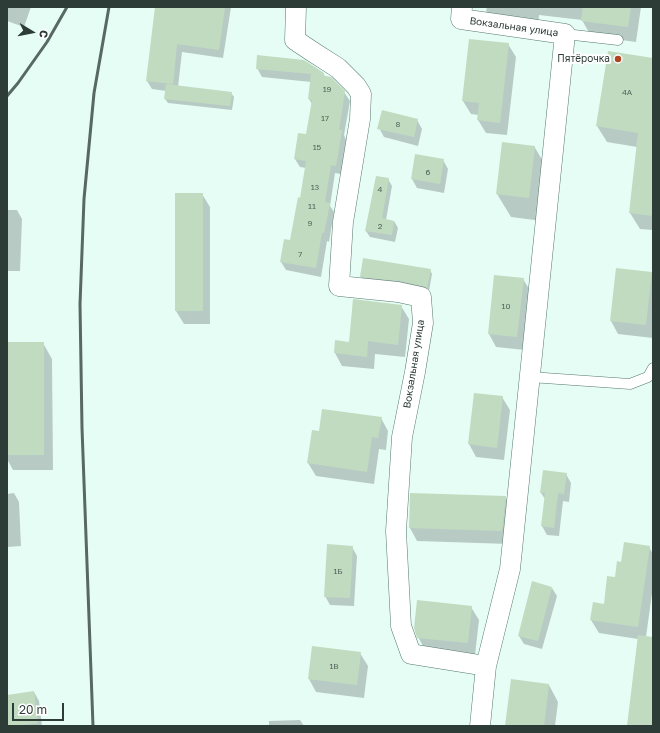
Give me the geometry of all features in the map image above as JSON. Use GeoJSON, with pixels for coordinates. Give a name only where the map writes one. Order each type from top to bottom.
{"type":"FeatureCollection","features":[{"type":"Feature","properties":{"kind":"street","name":"Вокзальная улица"},"geometry":{"type":"LineString","coordinates":[[296,7],[295,40],[338,68],[356,86],[361,94],[360,120],[343,222],[339,286],[421,296],[423,322],[402,437],[396,531],[401,626],[411,654],[486,666]]}},
{"type":"Feature","properties":{"kind":"street","name":"Вокзальная улица"},"geometry":{"type":"LineString","coordinates":[[462,7],[461,19],[565,34],[510,569],[486,666],[480,726]]}},
{"type":"Feature","properties":{"kind":"lane"},"geometry":{"type":"LineString","coordinates":[[565,34],[618,40]]}},
{"type":"Feature","properties":{"kind":"lane"},"geometry":{"type":"LineString","coordinates":[[530,377],[630,384],[648,377],[653,368]]}},
{"type":"Feature","properties":{"kind":"building"},"geometry":{"type":"Polygon","coordinates":[[[155,7],[225,7],[219,50],[177,44],[173,84],[146,81],[155,7]]]}},
{"type":"Feature","properties":{"kind":"building"},"geometry":{"type":"Polygon","coordinates":[[[583,7],[631,7],[628,27],[581,21],[583,7]]]}},
{"type":"Feature","properties":{"kind":"building"},"geometry":{"type":"Polygon","coordinates":[[[469,39],[509,43],[500,123],[477,120],[479,103],[462,101],[469,39]]]}},
{"type":"Feature","properties":{"kind":"building"},"geometry":{"type":"Polygon","coordinates":[[[608,51],[653,58],[653,216],[629,213],[638,133],[596,126],[608,51]]]}},
{"type":"Feature","properties":{"kind":"building"},"geometry":{"type":"Polygon","coordinates":[[[257,55],[304,60],[324,73],[321,75],[331,77],[345,91],[339,130],[342,130],[336,166],[331,165],[325,202],[330,203],[324,233],[322,233],[316,268],[280,262],[284,239],[290,240],[298,197],[300,198],[306,161],[294,159],[298,133],[306,134],[312,100],[308,99],[311,74],[256,69],[257,55]]]}},
{"type":"Feature","properties":{"kind":"building"},"geometry":{"type":"Polygon","coordinates":[[[166,84],[232,92],[230,106],[164,99],[166,84]]]}},
{"type":"Feature","properties":{"kind":"building"},"geometry":{"type":"Polygon","coordinates":[[[382,110],[418,119],[414,137],[377,129],[382,110]]]}},
{"type":"Feature","properties":{"kind":"building"},"geometry":{"type":"Polygon","coordinates":[[[502,142],[535,146],[529,198],[496,194],[502,142]]]}},
{"type":"Feature","properties":{"kind":"building"},"geometry":{"type":"Polygon","coordinates":[[[415,154],[444,159],[440,184],[411,179],[415,154]]]}},
{"type":"Feature","properties":{"kind":"building"},"geometry":{"type":"Polygon","coordinates":[[[376,176],[389,178],[382,218],[394,221],[392,235],[365,231],[376,176]]]}},
{"type":"Feature","properties":{"kind":"building"},"geometry":{"type":"Polygon","coordinates":[[[175,193],[203,193],[203,311],[175,311],[175,193]]]}},
{"type":"Feature","properties":{"kind":"building"},"geometry":{"type":"Polygon","coordinates":[[[363,258],[431,269],[427,288],[400,281],[360,277],[363,258]]]}},
{"type":"Feature","properties":{"kind":"building"},"geometry":{"type":"Polygon","coordinates":[[[616,268],[652,272],[646,325],[610,321],[616,268]]]}},
{"type":"Feature","properties":{"kind":"building"},"geometry":{"type":"Polygon","coordinates":[[[494,275],[524,278],[517,337],[488,334],[494,275]]]}},
{"type":"Feature","properties":{"kind":"building"},"geometry":{"type":"Polygon","coordinates":[[[353,299],[402,305],[398,345],[368,341],[367,357],[334,353],[335,340],[349,342],[353,299]]]}},
{"type":"Feature","properties":{"kind":"building"},"geometry":{"type":"Polygon","coordinates":[[[7,342],[44,342],[44,455],[7,455],[7,342]]]}},
{"type":"Feature","properties":{"kind":"building"},"geometry":{"type":"Polygon","coordinates":[[[474,393],[503,396],[497,448],[468,444],[474,393]]]}},
{"type":"Feature","properties":{"kind":"building"},"geometry":{"type":"Polygon","coordinates":[[[322,409],[382,417],[378,438],[372,437],[367,472],[307,463],[312,430],[319,431],[322,409]]]}},
{"type":"Feature","properties":{"kind":"building"},"geometry":{"type":"Polygon","coordinates":[[[543,470],[567,473],[564,494],[558,493],[554,528],[541,526],[545,493],[540,493],[543,470]]]}},
{"type":"Feature","properties":{"kind":"building"},"geometry":{"type":"Polygon","coordinates":[[[410,493],[506,496],[502,531],[409,528],[410,493]]]}},
{"type":"Feature","properties":{"kind":"building"},"geometry":{"type":"Polygon","coordinates":[[[624,542],[650,546],[638,627],[590,620],[593,602],[604,604],[607,576],[615,577],[617,561],[621,562],[624,542]]]}},
{"type":"Feature","properties":{"kind":"building"},"geometry":{"type":"Polygon","coordinates":[[[327,544],[353,546],[350,598],[324,597],[327,544]]]}},
{"type":"Feature","properties":{"kind":"building"},"geometry":{"type":"Polygon","coordinates":[[[532,581],[552,587],[538,641],[518,636],[532,581]]]}},
{"type":"Feature","properties":{"kind":"building"},"geometry":{"type":"Polygon","coordinates":[[[417,600],[472,606],[468,643],[417,638],[414,628],[417,600]]]}},
{"type":"Feature","properties":{"kind":"building"},"geometry":{"type":"Polygon","coordinates":[[[638,635],[653,637],[653,726],[627,726],[638,635]]]}},
{"type":"Feature","properties":{"kind":"building"},"geometry":{"type":"Polygon","coordinates":[[[312,646],[361,652],[357,685],[308,679],[312,646]]]}},
{"type":"Feature","properties":{"kind":"building"},"geometry":{"type":"Polygon","coordinates":[[[511,679],[549,684],[544,726],[505,726],[511,679]]]}},
{"type":"Feature","properties":{"kind":"building"},"geometry":{"type":"Polygon","coordinates":[[[34,691],[38,723],[7,726],[7,695],[34,691]]]}},
{"type":"Feature","properties":{"kind":"railway"},"geometry":{"type":"LineString","coordinates":[[7,96],[47,42],[67,7]]}},
{"type":"Feature","properties":{"kind":"railway"},"geometry":{"type":"LineString","coordinates":[[93,726],[82,428],[80,304],[84,199],[94,93],[109,7]]}},
{"type":"Feature","properties":{"kind":"place","name":"Пятёрочка"},"geometry":{"type":"Point","coordinates":[618,59]}}]}
